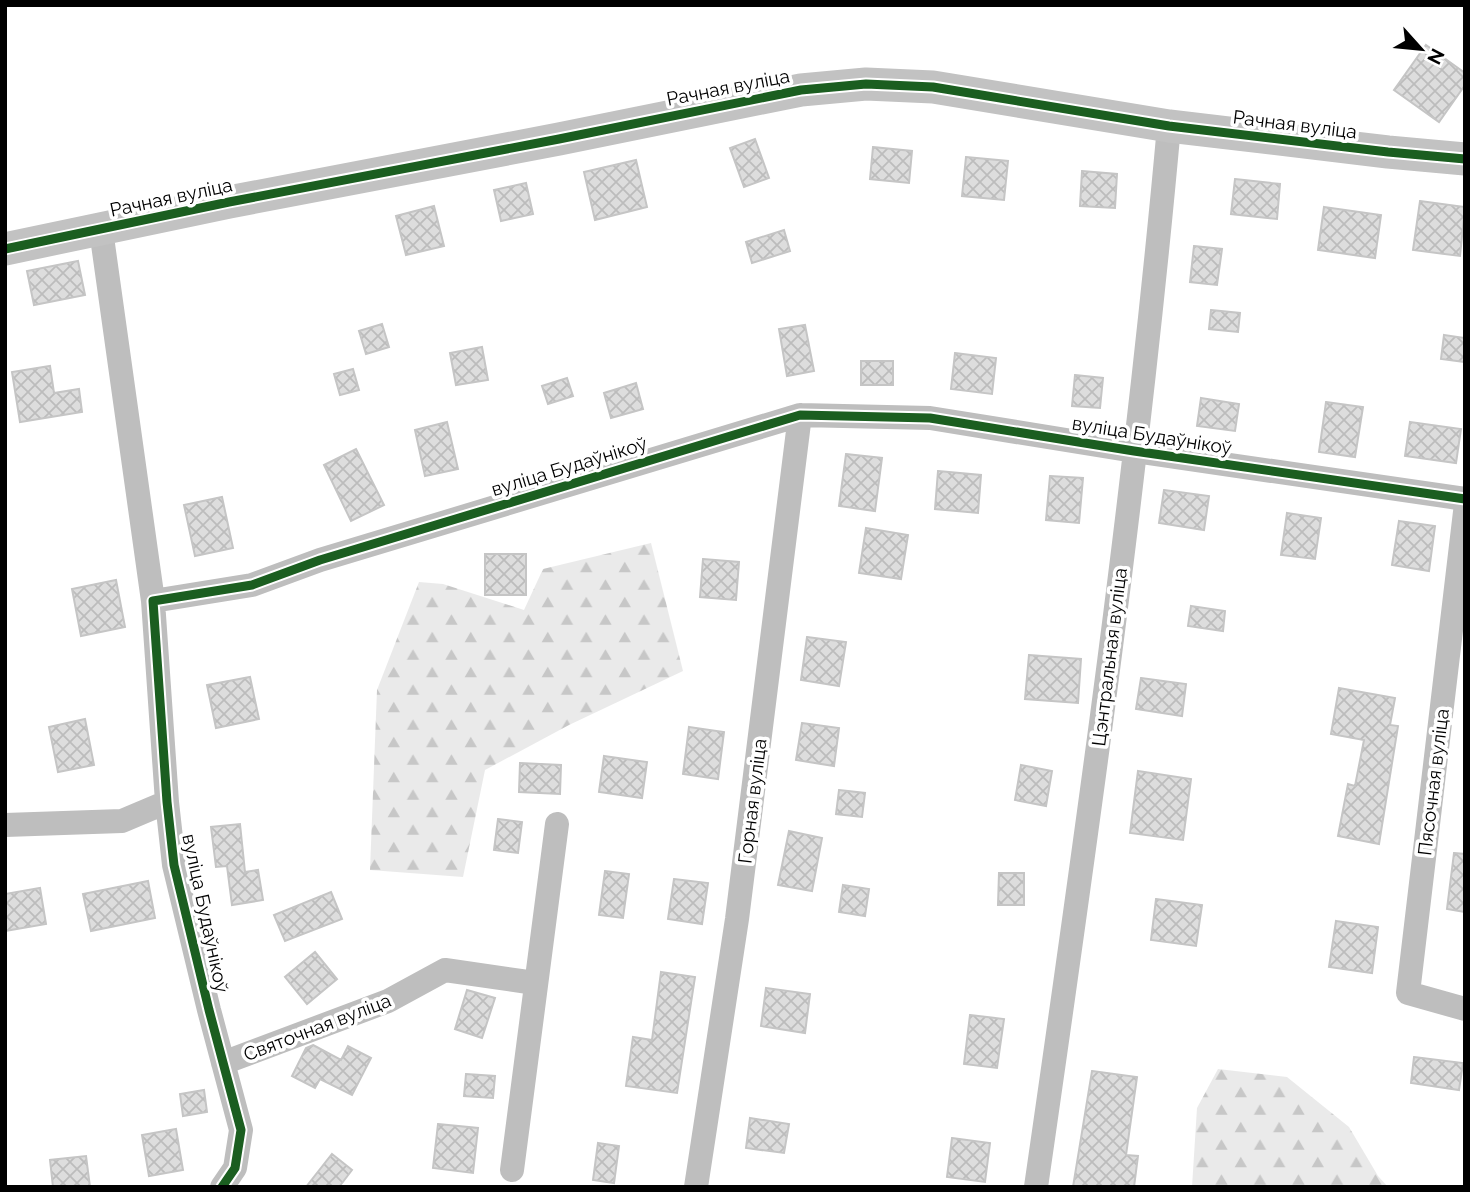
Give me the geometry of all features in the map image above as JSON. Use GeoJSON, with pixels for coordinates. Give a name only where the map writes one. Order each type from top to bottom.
{"type":"FeatureCollection","features":[{"type":"Feature","properties":{"kind":"street","name":"Рачная вуліца"},"geometry":{"type":"LineString","coordinates":[[5,249],[229,202],[801,90],[866,84],[933,87],[1169,126],[1465,159]]}},
{"type":"Feature","properties":{"kind":"street","name":"Цэнтральная вуліца"},"geometry":{"type":"LineString","coordinates":[[1036,1187],[1115,618],[1155,286],[1169,126]]}},
{"type":"Feature","properties":{"kind":"street"},"geometry":{"type":"LineString","coordinates":[[101,230],[153,601]]}},
{"type":"Feature","properties":{"kind":"street","name":"вуліца Будаўнікоў"},"geometry":{"type":"LineString","coordinates":[[223,1063],[174,865],[153,601],[252,585],[320,560],[800,415],[930,418],[1465,499]]}},
{"type":"Feature","properties":{"kind":"street","name":"Горная вуліца"},"geometry":{"type":"LineString","coordinates":[[696,1187],[737,919],[800,415]]}},
{"type":"Feature","properties":{"kind":"street","name":"Пясочная вуліца"},"geometry":{"type":"LineString","coordinates":[[1465,512],[1408,993],[1465,1009]]}},
{"type":"Feature","properties":{"kind":"street"},"geometry":{"type":"LineString","coordinates":[[5,825],[122,821],[167,802]]}},
{"type":"Feature","properties":{"kind":"street"},"geometry":{"type":"LineString","coordinates":[[512,1170],[557,824]]}},
{"type":"Feature","properties":{"kind":"street","name":"Святочная вуліца"},"geometry":{"type":"LineString","coordinates":[[222,1187],[235,1168],[241,1130],[223,1063],[388,1001],[445,970],[535,983]]}},
{"type":"Feature","properties":{"kind":"green space"},"geometry":{"type":"Polygon","coordinates":[[[651,543],[683,671],[569,725],[485,770],[463,877],[370,870],[377,690],[419,582],[443,584],[524,610],[543,569],[651,543]]]}},
{"type":"Feature","properties":{"kind":"green space"},"geometry":{"type":"Polygon","coordinates":[[[1218,1069],[1287,1077],[1349,1127],[1378,1176],[1388,1187],[1192,1187],[1197,1108],[1218,1069]]]}},
{"type":"Feature","properties":{"kind":"building"},"geometry":{"type":"Polygon","coordinates":[[[1426,45],[1465,73],[1465,85],[1439,122],[1394,90],[1426,45]]]}},
{"type":"Feature","properties":{"kind":"building"},"geometry":{"type":"Polygon","coordinates":[[[755,139],[769,178],[744,187],[730,148],[755,139]]]}},
{"type":"Feature","properties":{"kind":"building"},"geometry":{"type":"Polygon","coordinates":[[[873,147],[912,151],[909,183],[870,179],[873,147]]]}},
{"type":"Feature","properties":{"kind":"building"},"geometry":{"type":"Polygon","coordinates":[[[966,157],[1008,161],[1004,200],[962,196],[966,157]]]}},
{"type":"Feature","properties":{"kind":"building"},"geometry":{"type":"Polygon","coordinates":[[[636,160],[647,207],[595,220],[584,172],[636,160]]]}},
{"type":"Feature","properties":{"kind":"building"},"geometry":{"type":"Polygon","coordinates":[[[1082,171],[1117,174],[1115,208],[1080,206],[1082,171]]]}},
{"type":"Feature","properties":{"kind":"building"},"geometry":{"type":"Polygon","coordinates":[[[1235,179],[1280,184],[1277,219],[1231,214],[1235,179]]]}},
{"type":"Feature","properties":{"kind":"building"},"geometry":{"type":"Polygon","coordinates":[[[526,183],[533,214],[501,221],[494,190],[526,183]]]}},
{"type":"Feature","properties":{"kind":"building"},"geometry":{"type":"Polygon","coordinates":[[[1420,201],[1465,207],[1460,256],[1413,250],[1420,201]]]}},
{"type":"Feature","properties":{"kind":"building"},"geometry":{"type":"Polygon","coordinates":[[[434,206],[444,246],[406,255],[396,216],[434,206]]]}},
{"type":"Feature","properties":{"kind":"building"},"geometry":{"type":"Polygon","coordinates":[[[1324,207],[1381,215],[1375,258],[1318,250],[1324,207]]]}},
{"type":"Feature","properties":{"kind":"building"},"geometry":{"type":"Polygon","coordinates":[[[784,230],[790,251],[752,263],[746,242],[784,230]]]}},
{"type":"Feature","properties":{"kind":"building"},"geometry":{"type":"Polygon","coordinates":[[[1194,246],[1222,249],[1217,285],[1190,282],[1194,246]]]}},
{"type":"Feature","properties":{"kind":"building"},"geometry":{"type":"Polygon","coordinates":[[[78,261],[85,295],[34,305],[27,271],[78,261]]]}},
{"type":"Feature","properties":{"kind":"building"},"geometry":{"type":"Polygon","coordinates":[[[1211,310],[1240,313],[1238,332],[1209,329],[1211,310]]]}},
{"type":"Feature","properties":{"kind":"building"},"geometry":{"type":"Polygon","coordinates":[[[382,324],[389,347],[366,354],[359,331],[382,324]]]}},
{"type":"Feature","properties":{"kind":"building"},"geometry":{"type":"Polygon","coordinates":[[[805,325],[814,371],[787,376],[779,329],[805,325]]]}},
{"type":"Feature","properties":{"kind":"building"},"geometry":{"type":"Polygon","coordinates":[[[1444,335],[1465,338],[1465,362],[1441,359],[1444,335]]]}},
{"type":"Feature","properties":{"kind":"building"},"geometry":{"type":"Polygon","coordinates":[[[482,347],[488,380],[456,385],[450,353],[482,347]]]}},
{"type":"Feature","properties":{"kind":"building"},"geometry":{"type":"Polygon","coordinates":[[[955,353],[996,358],[992,394],[951,389],[955,353]]]}},
{"type":"Feature","properties":{"kind":"building"},"geometry":{"type":"Polygon","coordinates":[[[861,361],[893,361],[893,385],[861,385],[861,361]]]}},
{"type":"Feature","properties":{"kind":"building"},"geometry":{"type":"Polygon","coordinates":[[[50,366],[54,393],[79,389],[82,412],[20,422],[12,372],[50,366]]]}},
{"type":"Feature","properties":{"kind":"building"},"geometry":{"type":"Polygon","coordinates":[[[353,369],[359,390],[340,395],[334,374],[353,369]]]}},
{"type":"Feature","properties":{"kind":"building"},"geometry":{"type":"Polygon","coordinates":[[[1075,375],[1103,378],[1100,408],[1072,406],[1075,375]]]}},
{"type":"Feature","properties":{"kind":"building"},"geometry":{"type":"Polygon","coordinates":[[[567,378],[573,396],[548,404],[542,386],[567,378]]]}},
{"type":"Feature","properties":{"kind":"building"},"geometry":{"type":"Polygon","coordinates":[[[636,383],[643,409],[611,418],[604,393],[636,383]]]}},
{"type":"Feature","properties":{"kind":"building"},"geometry":{"type":"Polygon","coordinates":[[[1201,398],[1239,404],[1235,431],[1197,426],[1201,398]]]}},
{"type":"Feature","properties":{"kind":"building"},"geometry":{"type":"Polygon","coordinates":[[[1326,402],[1363,407],[1355,457],[1319,452],[1326,402]]]}},
{"type":"Feature","properties":{"kind":"building"},"geometry":{"type":"Polygon","coordinates":[[[447,422],[458,469],[425,476],[415,430],[447,422]]]}},
{"type":"Feature","properties":{"kind":"building"},"geometry":{"type":"Polygon","coordinates":[[[1410,422],[1461,429],[1456,463],[1405,456],[1410,422]]]}},
{"type":"Feature","properties":{"kind":"building"},"geometry":{"type":"Polygon","coordinates":[[[356,449],[384,505],[351,521],[324,465],[356,449]]]}},
{"type":"Feature","properties":{"kind":"building"},"geometry":{"type":"Polygon","coordinates":[[[846,454],[882,458],[875,511],[839,506],[846,454]]]}},
{"type":"Feature","properties":{"kind":"building"},"geometry":{"type":"Polygon","coordinates":[[[938,471],[981,475],[978,513],[935,509],[938,471]]]}},
{"type":"Feature","properties":{"kind":"building"},"geometry":{"type":"Polygon","coordinates":[[[1050,476],[1083,478],[1079,523],[1046,520],[1050,476]]]}},
{"type":"Feature","properties":{"kind":"building"},"geometry":{"type":"Polygon","coordinates":[[[1164,490],[1209,496],[1204,530],[1159,523],[1164,490]]]}},
{"type":"Feature","properties":{"kind":"building"},"geometry":{"type":"Polygon","coordinates":[[[222,497],[233,548],[195,556],[184,505],[222,497]]]}},
{"type":"Feature","properties":{"kind":"building"},"geometry":{"type":"Polygon","coordinates":[[[1287,513],[1321,518],[1315,559],[1281,555],[1287,513]]]}},
{"type":"Feature","properties":{"kind":"building"},"geometry":{"type":"Polygon","coordinates":[[[1399,521],[1435,526],[1429,571],[1392,565],[1399,521]]]}},
{"type":"Feature","properties":{"kind":"building"},"geometry":{"type":"Polygon","coordinates":[[[866,528],[908,535],[901,579],[859,573],[866,528]]]}},
{"type":"Feature","properties":{"kind":"building"},"geometry":{"type":"Polygon","coordinates":[[[485,554],[526,554],[526,595],[485,595],[485,554]]]}},
{"type":"Feature","properties":{"kind":"building"},"geometry":{"type":"Polygon","coordinates":[[[703,559],[739,562],[736,600],[700,597],[703,559]]]}},
{"type":"Feature","properties":{"kind":"building"},"geometry":{"type":"Polygon","coordinates":[[[116,580],[125,627],[81,636],[72,589],[116,580]]]}},
{"type":"Feature","properties":{"kind":"building"},"geometry":{"type":"Polygon","coordinates":[[[1191,606],[1225,611],[1223,631],[1188,626],[1191,606]]]}},
{"type":"Feature","properties":{"kind":"building"},"geometry":{"type":"Polygon","coordinates":[[[807,637],[846,642],[839,686],[801,680],[807,637]]]}},
{"type":"Feature","properties":{"kind":"building"},"geometry":{"type":"Polygon","coordinates":[[[1029,655],[1081,659],[1078,703],[1025,699],[1029,655]]]}},
{"type":"Feature","properties":{"kind":"building"},"geometry":{"type":"Polygon","coordinates":[[[250,677],[259,719],[216,728],[207,685],[250,677]]]}},
{"type":"Feature","properties":{"kind":"building"},"geometry":{"type":"Polygon","coordinates":[[[1141,678],[1186,684],[1182,716],[1136,709],[1141,678]]]}},
{"type":"Feature","properties":{"kind":"building"},"geometry":{"type":"Polygon","coordinates":[[[1339,688],[1395,698],[1390,725],[1398,726],[1379,844],[1338,836],[1348,784],[1355,786],[1364,740],[1331,734],[1339,688]]]}},
{"type":"Feature","properties":{"kind":"building"},"geometry":{"type":"Polygon","coordinates":[[[85,719],[94,765],[58,772],[49,727],[85,719]]]}},
{"type":"Feature","properties":{"kind":"building"},"geometry":{"type":"Polygon","coordinates":[[[802,723],[839,728],[834,766],[796,760],[802,723]]]}},
{"type":"Feature","properties":{"kind":"building"},"geometry":{"type":"Polygon","coordinates":[[[689,727],[724,732],[718,779],[683,774],[689,727]]]}},
{"type":"Feature","properties":{"kind":"building"},"geometry":{"type":"Polygon","coordinates":[[[604,756],[647,762],[642,798],[599,792],[604,756]]]}},
{"type":"Feature","properties":{"kind":"building"},"geometry":{"type":"Polygon","coordinates":[[[520,763],[561,765],[560,794],[519,792],[520,763]]]}},
{"type":"Feature","properties":{"kind":"building"},"geometry":{"type":"Polygon","coordinates":[[[1021,765],[1052,771],[1046,806],[1015,800],[1021,765]]]}},
{"type":"Feature","properties":{"kind":"building"},"geometry":{"type":"Polygon","coordinates":[[[1138,771],[1191,779],[1183,840],[1130,833],[1138,771]]]}},
{"type":"Feature","properties":{"kind":"building"},"geometry":{"type":"Polygon","coordinates":[[[839,790],[865,793],[862,817],[836,814],[839,790]]]}},
{"type":"Feature","properties":{"kind":"building"},"geometry":{"type":"Polygon","coordinates":[[[498,819],[522,822],[518,853],[494,850],[498,819]]]}},
{"type":"Feature","properties":{"kind":"building"},"geometry":{"type":"Polygon","coordinates":[[[240,824],[245,872],[258,870],[263,900],[232,905],[227,866],[216,867],[211,827],[240,824]]]}},
{"type":"Feature","properties":{"kind":"building"},"geometry":{"type":"Polygon","coordinates":[[[789,831],[822,838],[812,891],[778,885],[789,831]]]}},
{"type":"Feature","properties":{"kind":"building"},"geometry":{"type":"Polygon","coordinates":[[[1454,853],[1465,854],[1465,912],[1447,909],[1454,853]]]}},
{"type":"Feature","properties":{"kind":"building"},"geometry":{"type":"Polygon","coordinates":[[[605,871],[629,874],[623,918],[599,915],[605,871]]]}},
{"type":"Feature","properties":{"kind":"building"},"geometry":{"type":"Polygon","coordinates":[[[999,873],[1024,873],[1024,905],[998,905],[999,873]]]}},
{"type":"Feature","properties":{"kind":"building"},"geometry":{"type":"Polygon","coordinates":[[[674,879],[708,883],[702,924],[668,919],[674,879]]]}},
{"type":"Feature","properties":{"kind":"building"},"geometry":{"type":"Polygon","coordinates":[[[148,881],[155,918],[91,931],[83,894],[148,881]]]}},
{"type":"Feature","properties":{"kind":"building"},"geometry":{"type":"Polygon","coordinates":[[[843,885],[869,889],[865,916],[839,912],[843,885]]]}},
{"type":"Feature","properties":{"kind":"building"},"geometry":{"type":"Polygon","coordinates":[[[40,888],[46,924],[5,931],[5,894],[40,888]]]}},
{"type":"Feature","properties":{"kind":"building"},"geometry":{"type":"Polygon","coordinates":[[[331,892],[342,919],[285,941],[274,915],[331,892]]]}},
{"type":"Feature","properties":{"kind":"building"},"geometry":{"type":"Polygon","coordinates":[[[1156,899],[1202,905],[1196,946],[1151,940],[1156,899]]]}},
{"type":"Feature","properties":{"kind":"building"},"geometry":{"type":"Polygon","coordinates":[[[1336,921],[1378,927],[1372,973],[1329,967],[1336,921]]]}},
{"type":"Feature","properties":{"kind":"building"},"geometry":{"type":"Polygon","coordinates":[[[315,952],[337,979],[307,1004],[285,977],[315,952]]]}},
{"type":"Feature","properties":{"kind":"building"},"geometry":{"type":"Polygon","coordinates":[[[661,972],[695,977],[677,1093],[626,1086],[633,1037],[652,1040],[661,972]]]}},
{"type":"Feature","properties":{"kind":"building"},"geometry":{"type":"Polygon","coordinates":[[[766,988],[810,994],[805,1033],[761,1026],[766,988]]]}},
{"type":"Feature","properties":{"kind":"building"},"geometry":{"type":"Polygon","coordinates":[[[467,990],[495,998],[482,1038],[455,1029],[467,990]]]}},
{"type":"Feature","properties":{"kind":"building"},"geometry":{"type":"Polygon","coordinates":[[[970,1015],[1004,1019],[997,1068],[964,1064],[970,1015]]]}},
{"type":"Feature","properties":{"kind":"building"},"geometry":{"type":"Polygon","coordinates":[[[313,1045],[341,1060],[348,1046],[371,1058],[352,1095],[320,1079],[315,1088],[292,1076],[306,1048],[313,1045]]]}},
{"type":"Feature","properties":{"kind":"building"},"geometry":{"type":"Polygon","coordinates":[[[1414,1057],[1463,1063],[1459,1090],[1411,1083],[1414,1057]]]}},
{"type":"Feature","properties":{"kind":"building"},"geometry":{"type":"Polygon","coordinates":[[[1092,1071],[1137,1077],[1126,1155],[1138,1156],[1134,1187],[1073,1187],[1092,1071]]]}},
{"type":"Feature","properties":{"kind":"building"},"geometry":{"type":"Polygon","coordinates":[[[466,1074],[495,1076],[493,1098],[464,1096],[466,1074]]]}},
{"type":"Feature","properties":{"kind":"building"},"geometry":{"type":"Polygon","coordinates":[[[204,1090],[207,1112],[183,1116],[180,1094],[204,1090]]]}},
{"type":"Feature","properties":{"kind":"building"},"geometry":{"type":"Polygon","coordinates":[[[750,1118],[789,1124],[784,1153],[746,1148],[750,1118]]]}},
{"type":"Feature","properties":{"kind":"building"},"geometry":{"type":"Polygon","coordinates":[[[438,1124],[478,1128],[473,1173],[433,1168],[438,1124]]]}},
{"type":"Feature","properties":{"kind":"building"},"geometry":{"type":"Polygon","coordinates":[[[176,1129],[183,1170],[149,1176],[142,1135],[176,1129]]]}},
{"type":"Feature","properties":{"kind":"building"},"geometry":{"type":"Polygon","coordinates":[[[952,1138],[990,1143],[985,1182],[947,1177],[952,1138]]]}},
{"type":"Feature","properties":{"kind":"building"},"geometry":{"type":"Polygon","coordinates":[[[598,1143],[619,1146],[614,1183],[593,1180],[598,1143]]]}},
{"type":"Feature","properties":{"kind":"building"},"geometry":{"type":"Polygon","coordinates":[[[332,1154],[352,1170],[339,1187],[306,1187],[332,1154]]]}},
{"type":"Feature","properties":{"kind":"building"},"geometry":{"type":"Polygon","coordinates":[[[86,1156],[90,1187],[53,1187],[50,1160],[86,1156]]]}},
{"type":"Feature","properties":{"kind":"cycle path"},"geometry":{"type":"LineString","coordinates":[[5,249],[229,202],[801,90],[866,84],[933,87],[1169,126],[1465,159]]}},
{"type":"Feature","properties":{"kind":"cycle path"},"geometry":{"type":"LineString","coordinates":[[222,1187],[235,1168],[241,1130],[174,865],[153,601],[252,585],[320,560],[800,415],[930,418],[1465,499]]}}]}
